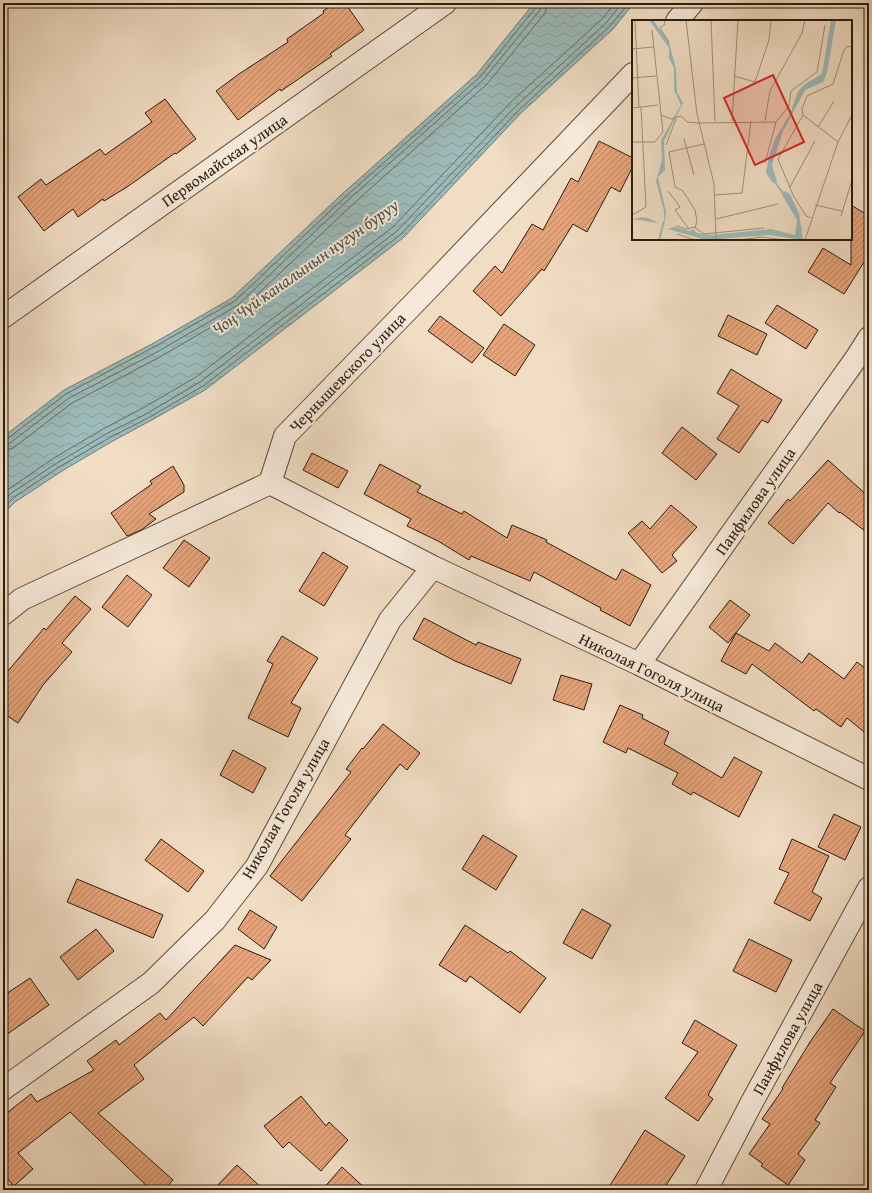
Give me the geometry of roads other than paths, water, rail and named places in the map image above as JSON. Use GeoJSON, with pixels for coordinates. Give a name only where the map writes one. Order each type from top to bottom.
{"type":"FeatureCollection","features":[{"type":"Feature","properties":{"kind":"street","name":"Первомайская улица"},"geometry":{"type":"LineString","coordinates":[[3,317],[445,3]]}},
{"type":"Feature","properties":{"kind":"street"},"geometry":{"type":"LineString","coordinates":[[679,20],[692,3]]}},
{"type":"Feature","properties":{"kind":"street","name":"Чернышевского улица"},"geometry":{"type":"LineString","coordinates":[[270,484],[285,436],[632,75]]}},
{"type":"Feature","properties":{"kind":"street","name":"Панфилова улица"},"geometry":{"type":"LineString","coordinates":[[639,664],[853,363],[869,338]]}},
{"type":"Feature","properties":{"kind":"street"},"geometry":{"type":"LineString","coordinates":[[3,614],[22,599],[270,484]]}},
{"type":"Feature","properties":{"kind":"street","name":"Николая Гоголя улица"},"geometry":{"type":"LineString","coordinates":[[270,484],[433,567],[639,664],[869,779]]}},
{"type":"Feature","properties":{"kind":"street","name":"Николая Гоголя улица"},"geometry":{"type":"LineString","coordinates":[[3,1089],[151,983],[215,920],[256,866],[390,620],[433,567]]}},
{"type":"Feature","properties":{"kind":"street","name":"Панфилова улица"},"geometry":{"type":"LineString","coordinates":[[706,1190],[869,888]]}},
{"type":"Feature","properties":{"kind":"water","name":"Чоң Чүй каналынын нугун буруу"},"geometry":{"type":"Polygon","coordinates":[[[534,3],[634,3],[613,29],[521,113],[403,238],[205,390],[62,471],[15,502],[3,514],[3,437],[64,390],[152,344],[232,298],[341,195],[477,74],[534,3]]]}}]}
